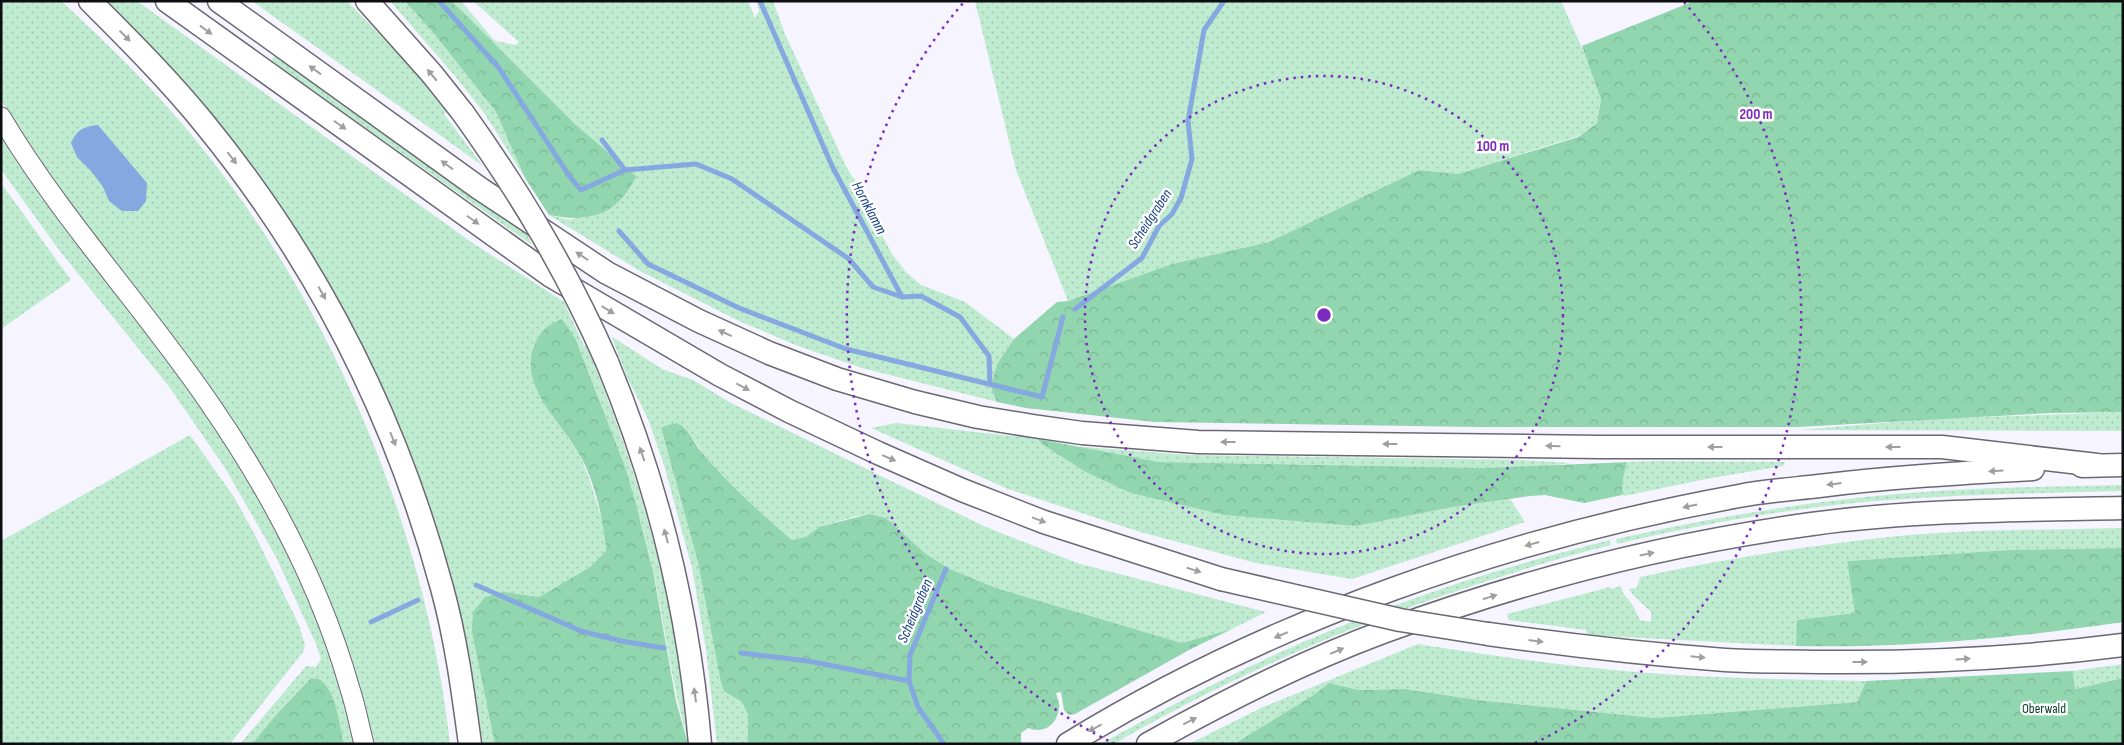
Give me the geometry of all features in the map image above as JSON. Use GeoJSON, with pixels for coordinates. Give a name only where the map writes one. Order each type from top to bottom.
{"type":"FeatureCollection","features":[{"type":"Feature","properties":{"kind":"highway"},"geometry":{"type":"LineString","coordinates":[[90,1],[149,60],[204,122],[249,180],[287,236],[345,336],[378,403],[398,453],[428,539],[443,589],[456,648],[470,744]]}},
{"type":"Feature","properties":{"kind":"highway"},"geometry":{"type":"LineString","coordinates":[[167,1],[551,276],[720,375],[789,411],[878,454],[1044,522],[1221,579],[1400,620],[1608,650],[1726,660],[1914,662],[2018,656],[2123,645]]}},
{"type":"Feature","properties":{"kind":"highway"},"geometry":{"type":"LineString","coordinates":[[219,1],[479,188],[607,273],[699,321],[769,353],[836,379],[915,402],[978,417],[1082,433],[1198,442],[1600,447],[1942,448],[2097,465]]}},
{"type":"Feature","properties":{"kind":"highway"},"geometry":{"type":"LineString","coordinates":[[366,1],[432,74],[506,173],[534,219],[583,308],[624,402],[647,468],[674,567],[691,664],[700,744]]}},
{"type":"Feature","properties":{"kind":"highway"},"geometry":{"type":"LineString","coordinates":[[1068,744],[1225,659],[1352,605],[1487,558],[1563,535],[1641,516],[1772,491],[1906,476],[2123,465]]}},
{"type":"Feature","properties":{"kind":"highway"},"geometry":{"type":"LineString","coordinates":[[1148,744],[1270,681],[1381,633],[1546,579],[1611,562],[1693,545],[1813,524],[1928,514],[2123,508]]}},
{"type":"Feature","properties":{"kind":"main road"},"geometry":{"type":"LineString","coordinates":[[1,117],[75,225],[208,401],[266,491],[302,564],[333,637],[351,690],[364,744]]}},
{"type":"Feature","properties":{"kind":"green space"},"geometry":{"type":"Polygon","coordinates":[[[1,1],[61,1],[145,82],[220,171],[264,234],[305,300],[341,370],[373,442],[400,517],[422,592],[439,668],[450,744],[375,744],[364,702],[330,600],[277,490],[243,436],[68,199],[32,149],[1,100],[1,1]]]}},
{"type":"Feature","properties":{"kind":"green space"},"geometry":{"type":"Polygon","coordinates":[[[107,1],[137,1],[471,242],[564,302],[584,346],[586,345],[599,376],[643,504],[671,619],[687,737],[672,675],[653,570],[638,511],[619,454],[576,340],[532,378],[553,417],[579,453],[604,526],[606,551],[590,567],[539,597],[504,592],[486,697],[495,744],[483,744],[462,618],[442,543],[406,441],[361,342],[307,247],[278,201],[246,157],[197,96],[107,1]]]}},
{"type":"Feature","properties":{"kind":"green space"},"geometry":{"type":"Polygon","coordinates":[[[252,1],[347,1],[404,59],[446,112],[444,114],[483,166],[252,1]]]}},
{"type":"Feature","properties":{"kind":"green space"},"geometry":{"type":"Polygon","coordinates":[[[390,1],[405,1],[436,36],[496,112],[525,178],[485,114],[390,1]]]}},
{"type":"Feature","properties":{"kind":"green space"},"geometry":{"type":"Polygon","coordinates":[[[405,1],[450,1],[575,124],[637,176],[614,206],[597,215],[588,217],[569,218],[549,215],[525,178],[496,112],[436,36],[405,1]]]}},
{"type":"Feature","properties":{"kind":"green space"},"geometry":{"type":"Polygon","coordinates":[[[450,1],[461,1],[495,41],[516,45],[519,42],[473,1],[748,1],[755,18],[759,11],[756,1],[773,1],[785,34],[845,164],[867,195],[873,216],[892,254],[906,272],[921,285],[965,302],[1014,339],[997,364],[991,387],[997,402],[862,368],[798,346],[739,321],[640,271],[549,215],[571,220],[637,176],[633,175],[575,124],[450,1]]]}},
{"type":"Feature","properties":{"kind":"green space"},"geometry":{"type":"Polygon","coordinates":[[[975,1],[1561,1],[1591,68],[1601,99],[1597,123],[1578,136],[1458,174],[1419,170],[1269,242],[1172,264],[1068,301],[1016,170],[975,1]]]}},
{"type":"Feature","properties":{"kind":"green space"},"geometry":{"type":"Polygon","coordinates":[[[1694,1],[2123,1],[2123,412],[2050,413],[1798,427],[1476,427],[1155,422],[1026,408],[997,402],[991,387],[997,364],[1014,339],[1057,302],[1068,301],[1172,264],[1269,242],[1419,170],[1458,174],[1578,137],[1597,123],[1601,99],[1582,46],[1694,1]]]}},
{"type":"Feature","properties":{"kind":"green space"},"geometry":{"type":"Polygon","coordinates":[[[275,56],[444,178],[527,234],[532,245],[271,61],[275,56]]]}},
{"type":"Feature","properties":{"kind":"green space"},"geometry":{"type":"Polygon","coordinates":[[[1,134],[196,401],[217,431],[255,494],[289,558],[318,625],[338,681],[355,744],[344,744],[336,708],[329,689],[319,679],[311,678],[252,744],[240,744],[306,666],[316,667],[321,659],[316,644],[276,557],[225,468],[170,388],[59,250],[2,171],[1,134]]]}},
{"type":"Feature","properties":{"kind":"green space"},"geometry":{"type":"Polygon","coordinates":[[[1,183],[71,280],[1,329],[1,183]]]}},
{"type":"Feature","properties":{"kind":"green space"},"geometry":{"type":"Polygon","coordinates":[[[562,319],[576,340],[625,467],[653,571],[676,701],[688,744],[495,744],[472,632],[473,612],[485,597],[504,592],[539,597],[590,567],[606,551],[600,513],[584,462],[543,401],[531,373],[531,359],[537,339],[546,328],[562,319]]]}},
{"type":"Feature","properties":{"kind":"green space"},"geometry":{"type":"Polygon","coordinates":[[[611,336],[662,369],[693,380],[731,403],[986,527],[1077,563],[1266,612],[1232,629],[1182,643],[996,588],[950,569],[926,554],[886,518],[868,514],[853,517],[819,527],[806,537],[792,540],[720,474],[685,427],[668,425],[661,429],[698,562],[709,614],[748,714],[748,744],[717,744],[706,650],[692,568],[664,465],[648,419],[628,379],[611,336]]]}},
{"type":"Feature","properties":{"kind":"green space"},"geometry":{"type":"Polygon","coordinates":[[[2123,412],[2123,431],[1798,430],[1932,419],[2123,412]]]}},
{"type":"Feature","properties":{"kind":"green space"},"geometry":{"type":"Polygon","coordinates":[[[677,423],[687,431],[699,449],[732,485],[792,540],[806,537],[819,527],[869,514],[886,518],[926,554],[950,569],[996,588],[1182,643],[1232,629],[1189,650],[1075,714],[1069,715],[1064,710],[1061,692],[1056,693],[1059,706],[1055,720],[1044,729],[1034,730],[1028,728],[1021,733],[1021,744],[748,744],[748,714],[742,702],[724,691],[721,682],[698,562],[661,428],[677,423]]]}},
{"type":"Feature","properties":{"kind":"green space"},"geometry":{"type":"Polygon","coordinates":[[[896,423],[1038,439],[1043,445],[1084,471],[1293,520],[1356,526],[1453,507],[1510,499],[1525,522],[1352,579],[1256,563],[1137,531],[1008,489],[871,428],[896,423]]]}},
{"type":"Feature","properties":{"kind":"green space"},"geometry":{"type":"Polygon","coordinates":[[[190,435],[234,497],[256,537],[299,625],[305,645],[303,652],[230,744],[1,744],[1,541],[190,435]]]}},
{"type":"Feature","properties":{"kind":"green space"},"geometry":{"type":"Polygon","coordinates":[[[1038,439],[1159,462],[1487,468],[1627,462],[1622,495],[1584,503],[1545,495],[1530,496],[1453,507],[1356,526],[1225,515],[1131,493],[1084,471],[1043,445],[1038,439]]]}},
{"type":"Feature","properties":{"kind":"green space"},"geometry":{"type":"Polygon","coordinates":[[[1068,446],[1190,455],[1520,460],[1571,463],[1540,467],[1487,468],[1159,462],[1068,446]]]}},
{"type":"Feature","properties":{"kind":"green space"},"geometry":{"type":"Polygon","coordinates":[[[1627,462],[1785,462],[1783,466],[1622,495],[1627,462]]]}},
{"type":"Feature","properties":{"kind":"green space"},"geometry":{"type":"Polygon","coordinates":[[[2123,485],[2123,491],[1946,496],[1853,503],[1752,517],[1684,529],[1617,544],[1616,539],[1760,511],[1881,495],[1985,489],[2123,485]]]}},
{"type":"Feature","properties":{"kind":"green space"},"geometry":{"type":"Polygon","coordinates":[[[2123,528],[2123,548],[2009,550],[1847,561],[1856,613],[1798,620],[1796,646],[1587,635],[1586,630],[1509,620],[1507,614],[1610,587],[1611,589],[1621,586],[1623,593],[1632,604],[1640,620],[1651,622],[1651,612],[1629,589],[1637,588],[1640,577],[1789,550],[1910,535],[2001,530],[2123,528]]]}},
{"type":"Feature","properties":{"kind":"green space"},"geometry":{"type":"Polygon","coordinates":[[[1610,540],[1611,545],[1484,582],[1375,620],[1330,638],[1199,698],[1114,744],[1101,744],[1246,668],[1358,619],[1475,578],[1610,540]]]}},
{"type":"Feature","properties":{"kind":"green space"},"geometry":{"type":"Polygon","coordinates":[[[2123,548],[2123,622],[2042,633],[1960,641],[1919,644],[1796,646],[1797,620],[1855,613],[1847,561],[2009,550],[2123,548]]]}},
{"type":"Feature","properties":{"kind":"green space"},"geometry":{"type":"Polygon","coordinates":[[[1418,644],[1605,669],[1718,677],[1866,681],[1857,702],[1655,718],[1478,700],[1405,689],[1359,690],[1329,683],[1312,696],[1234,744],[1189,744],[1263,707],[1418,644]]]}},
{"type":"Feature","properties":{"kind":"green space"},"geometry":{"type":"Polygon","coordinates":[[[2123,664],[2123,678],[2075,689],[2073,671],[2123,664]]]}},
{"type":"Feature","properties":{"kind":"green space","name":"Oberwald"},"geometry":{"type":"Polygon","coordinates":[[[2073,671],[2075,689],[2123,678],[2123,744],[1234,744],[1312,696],[1329,683],[1359,690],[1405,689],[1478,700],[1655,718],[1857,702],[1866,681],[2073,671]]]}},
{"type":"Feature","properties":{"kind":"green space"},"geometry":{"type":"Polygon","coordinates":[[[311,678],[321,680],[331,693],[337,710],[344,744],[252,744],[276,715],[311,678]]]}},
{"type":"Feature","properties":{"kind":"water"},"geometry":{"type":"Polygon","coordinates":[[[98,125],[147,183],[146,201],[138,211],[122,211],[109,201],[103,187],[77,157],[71,143],[73,139],[78,132],[89,126],[98,125]]]}},
{"type":"Feature","properties":{"kind":"waterway"},"geometry":{"type":"LineString","coordinates":[[439,1],[499,68],[570,177],[581,190],[625,170]]}},
{"type":"Feature","properties":{"kind":"waterway","name":"Hornklamm"},"geometry":{"type":"LineString","coordinates":[[760,1],[832,166],[902,297],[921,296],[960,317],[989,356],[990,384]]}},
{"type":"Feature","properties":{"kind":"waterway","name":"Scheidgraben"},"geometry":{"type":"LineString","coordinates":[[1075,309],[1142,258],[1159,226],[1172,214],[1181,198],[1192,159],[1188,121],[1204,30],[1224,1]]}},
{"type":"Feature","properties":{"kind":"waterway"},"geometry":{"type":"LineString","coordinates":[[602,140],[625,170],[696,164],[732,179],[849,259],[873,287],[902,297]]}},
{"type":"Feature","properties":{"kind":"waterway"},"geometry":{"type":"LineString","coordinates":[[619,231],[648,264],[739,308],[846,349],[1042,397],[1063,317]]}},
{"type":"Feature","properties":{"kind":"waterway","name":"Scheidgraben"},"geometry":{"type":"LineString","coordinates":[[944,744],[918,707],[909,681],[910,655],[946,569]]}},
{"type":"Feature","properties":{"kind":"waterway"},"geometry":{"type":"LineString","coordinates":[[476,585],[581,631],[621,641],[664,648]]}},
{"type":"Feature","properties":{"kind":"waterway"},"geometry":{"type":"LineString","coordinates":[[371,622],[418,600]]}},
{"type":"Feature","properties":{"kind":"waterway"},"geometry":{"type":"LineString","coordinates":[[741,653],[808,661],[909,681]]}}]}
